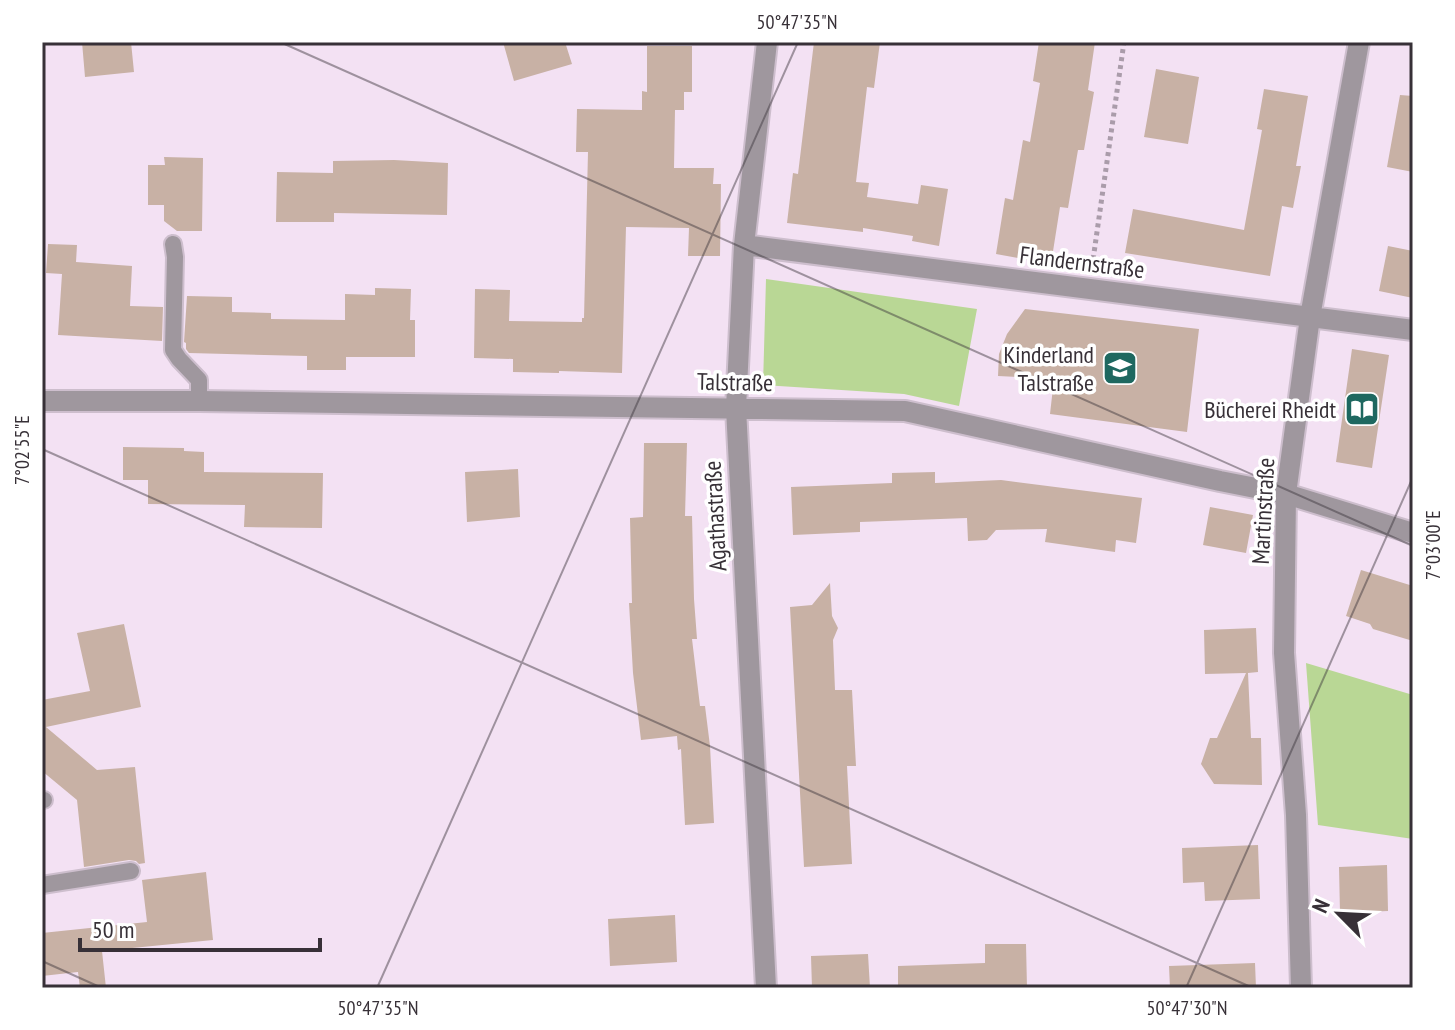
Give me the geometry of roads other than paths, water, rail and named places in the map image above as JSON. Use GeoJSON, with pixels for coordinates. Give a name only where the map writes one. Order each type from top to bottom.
{"type":"FeatureCollection","features":[{"type":"Feature","properties":{"kind":"street","name":"Agathastraße"},"geometry":{"type":"LineString","coordinates":[[766,988],[736,408],[744,245],[767,42]]}},
{"type":"Feature","properties":{"kind":"street","name":"Martinstraße"},"geometry":{"type":"LineString","coordinates":[[1301,988],[1296,815],[1284,653],[1286,494],[1310,317],[1359,42]]}},
{"type":"Feature","properties":{"kind":"street","name":"Flandernstraße"},"geometry":{"type":"LineString","coordinates":[[744,245],[1413,330]]}},
{"type":"Feature","properties":{"kind":"street","name":"Talstraße"},"geometry":{"type":"LineString","coordinates":[[42,401],[905,411],[1286,494],[1413,533]]}},
{"type":"Feature","properties":{"kind":"lane"},"geometry":{"type":"LineString","coordinates":[[173,244],[173,350],[199,380],[199,401]]}},
{"type":"Feature","properties":{"kind":"lane"},"geometry":{"type":"LineString","coordinates":[[42,885],[131,871]]}},
{"type":"Feature","properties":{"kind":"place","name":"Kinderland Talstraße"},"geometry":{"type":"Point","coordinates":[1120,368]}},
{"type":"Feature","properties":{"kind":"place","name":"Bücherei Rheidt"},"geometry":{"type":"Point","coordinates":[1362,409]}}]}
